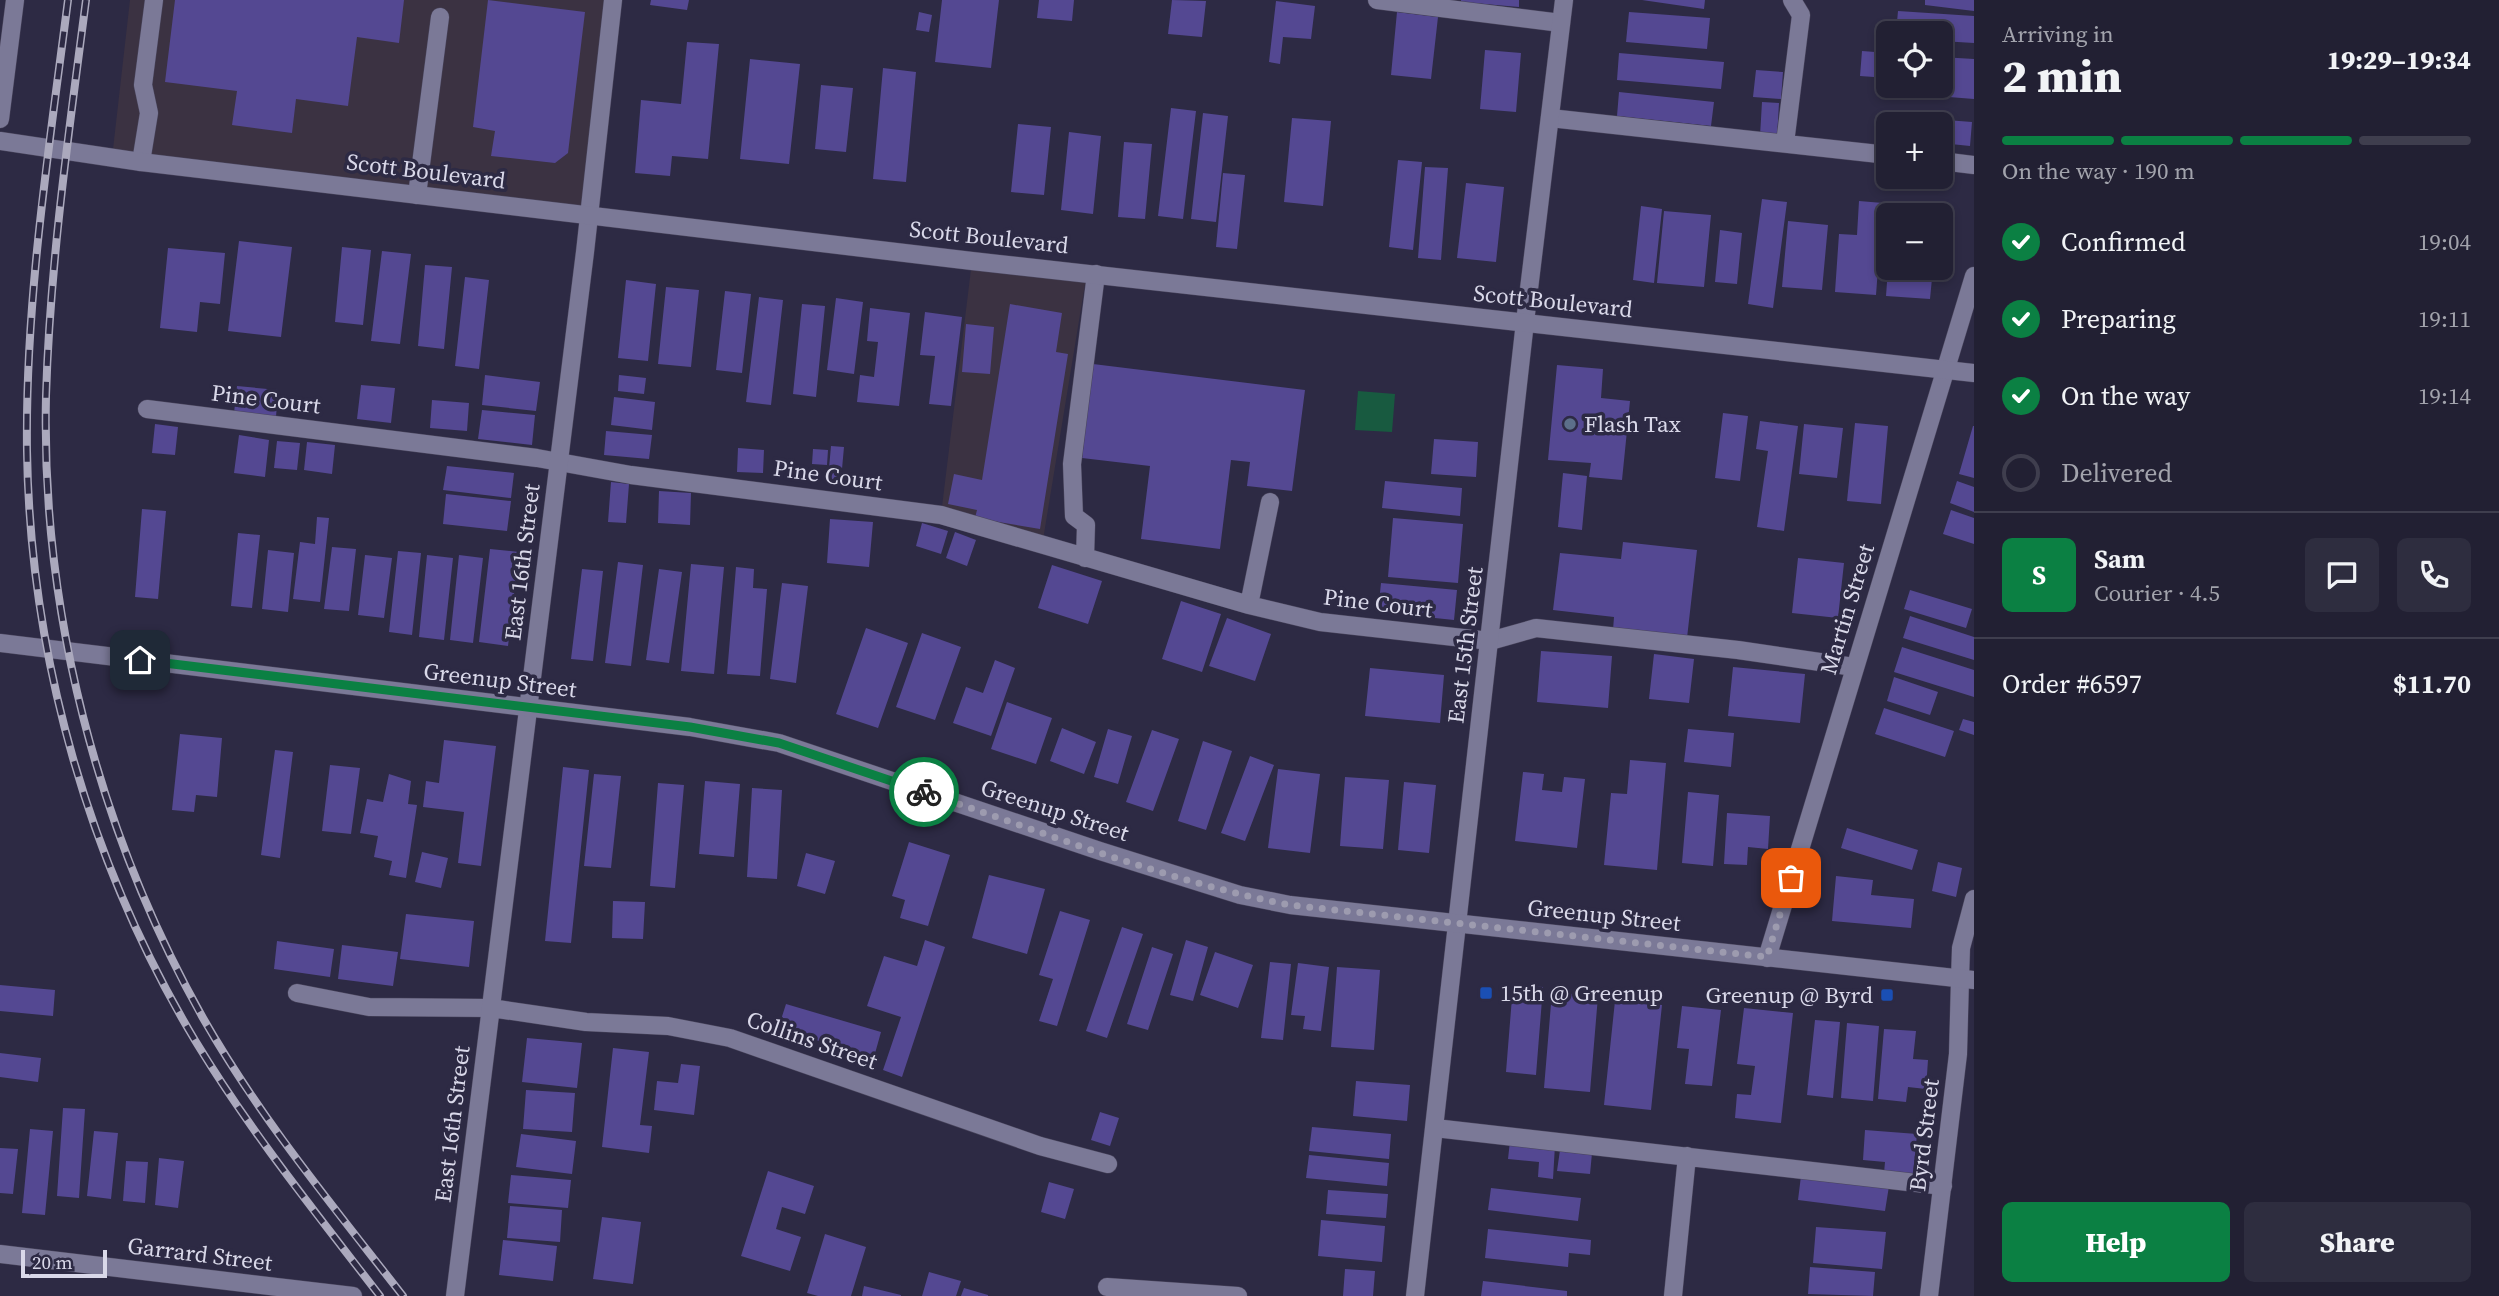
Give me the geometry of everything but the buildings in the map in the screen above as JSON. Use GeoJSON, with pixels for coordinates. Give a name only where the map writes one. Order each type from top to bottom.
{"type":"FeatureCollection","features":[{"type":"Feature","properties":{"kind":"street"},"geometry":{"type":"LineString","coordinates":[[0,119],[15,0]]}},
{"type":"Feature","properties":{"kind":"street"},"geometry":{"type":"LineString","coordinates":[[141,162],[149,113],[143,85],[153,0]]}},
{"type":"Feature","properties":{"kind":"street","name":"East 16th Street"},"geometry":{"type":"LineString","coordinates":[[455,1296],[559,463],[613,0]]}},
{"type":"Feature","properties":{"kind":"street"},"geometry":{"type":"LineString","coordinates":[[1377,0],[1561,23]]}},
{"type":"Feature","properties":{"kind":"street","name":"East 15th Street"},"geometry":{"type":"LineString","coordinates":[[1415,1296],[1564,0]]}},
{"type":"Feature","properties":{"kind":"street"},"geometry":{"type":"LineString","coordinates":[[1785,143],[1801,15],[1792,0]]}},
{"type":"Feature","properties":{"kind":"street"},"geometry":{"type":"LineString","coordinates":[[417,195],[440,17]]}},
{"type":"Feature","properties":{"kind":"street"},"geometry":{"type":"LineString","coordinates":[[1550,118],[1876,154]]}},
{"type":"Feature","properties":{"kind":"street","name":"Scott Boulevard"},"geometry":{"type":"LineString","coordinates":[[0,141],[141,162],[417,195],[1974,373]]}},
{"type":"Feature","properties":{"kind":"street"},"geometry":{"type":"LineString","coordinates":[[1953,162],[1974,165]]}},
{"type":"Feature","properties":{"kind":"street"},"geometry":{"type":"LineString","coordinates":[[1085,558],[1086,525],[1074,516],[1072,464],[1096,274]]}},
{"type":"Feature","properties":{"kind":"street","name":"Martin Street"},"geometry":{"type":"LineString","coordinates":[[1767,957],[1974,276]]}},
{"type":"Feature","properties":{"kind":"street","name":"Pine Court"},"geometry":{"type":"LineString","coordinates":[[148,409],[537,458],[631,475],[941,515],[1249,605],[1320,622],[1490,641]]}},
{"type":"Feature","properties":{"kind":"street"},"geometry":{"type":"LineString","coordinates":[[1249,605],[1270,502]]}},
{"type":"Feature","properties":{"kind":"street"},"geometry":{"type":"LineString","coordinates":[[1490,641],[1536,628],[1738,650],[1854,667]]}},
{"type":"Feature","properties":{"kind":"street","name":"Greenup Street"},"geometry":{"type":"LineString","coordinates":[[0,643],[690,727],[779,743],[1100,851],[1240,895],[1290,905],[1967,980]]}},
{"type":"Feature","properties":{"kind":"street","name":"Byrd Street"},"geometry":{"type":"LineString","coordinates":[[1929,1296],[1967,980],[1961,948],[1974,899]]}},
{"type":"Feature","properties":{"kind":"street","name":"Collins Street"},"geometry":{"type":"LineString","coordinates":[[297,993],[369,1007],[491,1008],[586,1022],[668,1027],[730,1038],[1040,1146],[1108,1164]]}},
{"type":"Feature","properties":{"kind":"street"},"geometry":{"type":"LineString","coordinates":[[1435,1128],[1943,1185]]}},
{"type":"Feature","properties":{"kind":"street"},"geometry":{"type":"LineString","coordinates":[[1673,1296],[1687,1156]]}},
{"type":"Feature","properties":{"kind":"street","name":"Garrard Street"},"geometry":{"type":"LineString","coordinates":[[0,1254],[254,1291],[353,1296]]}},
{"type":"Feature","properties":{"kind":"street"},"geometry":{"type":"LineString","coordinates":[[1107,1287],[1238,1296]]}},
{"type":"Feature","properties":{"kind":"shaded area"},"geometry":{"type":"Polygon","coordinates":[[[130,0],[613,0],[588,215],[112,158],[130,0]]]}},
{"type":"Feature","properties":{"kind":"shaded area"},"geometry":{"type":"Polygon","coordinates":[[[972,261],[1087,272],[1042,546],[941,515],[972,261]]]}},
{"type":"Feature","properties":{"kind":"green space"},"geometry":{"type":"Polygon","coordinates":[[[1358,391],[1395,394],[1392,432],[1355,430],[1358,391]]]}},
{"type":"Feature","properties":{"kind":"railway"},"geometry":{"type":"LineString","coordinates":[[68,0],[34,282],[27,395],[31,528],[40,606],[54,682],[73,758],[97,832],[125,904],[158,975],[196,1042],[239,1108],[380,1296]]}},
{"type":"Feature","properties":{"kind":"railway"},"geometry":{"type":"LineString","coordinates":[[86,0],[56,247],[46,396],[47,477],[54,558],[66,638],[83,718],[106,796],[133,872],[166,946],[203,1018],[273,1126],[403,1296]]}},
{"type":"Feature","properties":{"kind":"way so far"},"geometry":{"type":"LineString","coordinates":[[924,792],[1240,895],[1290,905],[1767,957],[1791,878]]}},
{"type":"Feature","properties":{"kind":"place","name":"Flash Tax"},"geometry":{"type":"Point","coordinates":[1570,424]}},
{"type":"Feature","properties":{"kind":"place","name":"15th @ Greenup"},"geometry":{"type":"Point","coordinates":[1486,993]}},
{"type":"Feature","properties":{"kind":"place","name":"Greenup @ Byrd"},"geometry":{"type":"Point","coordinates":[1887,995]}},
{"type":"Feature","properties":{"kind":"route"},"geometry":{"type":"LineString","coordinates":[[140,660],[690,727],[779,743],[924,792]]}}]}
